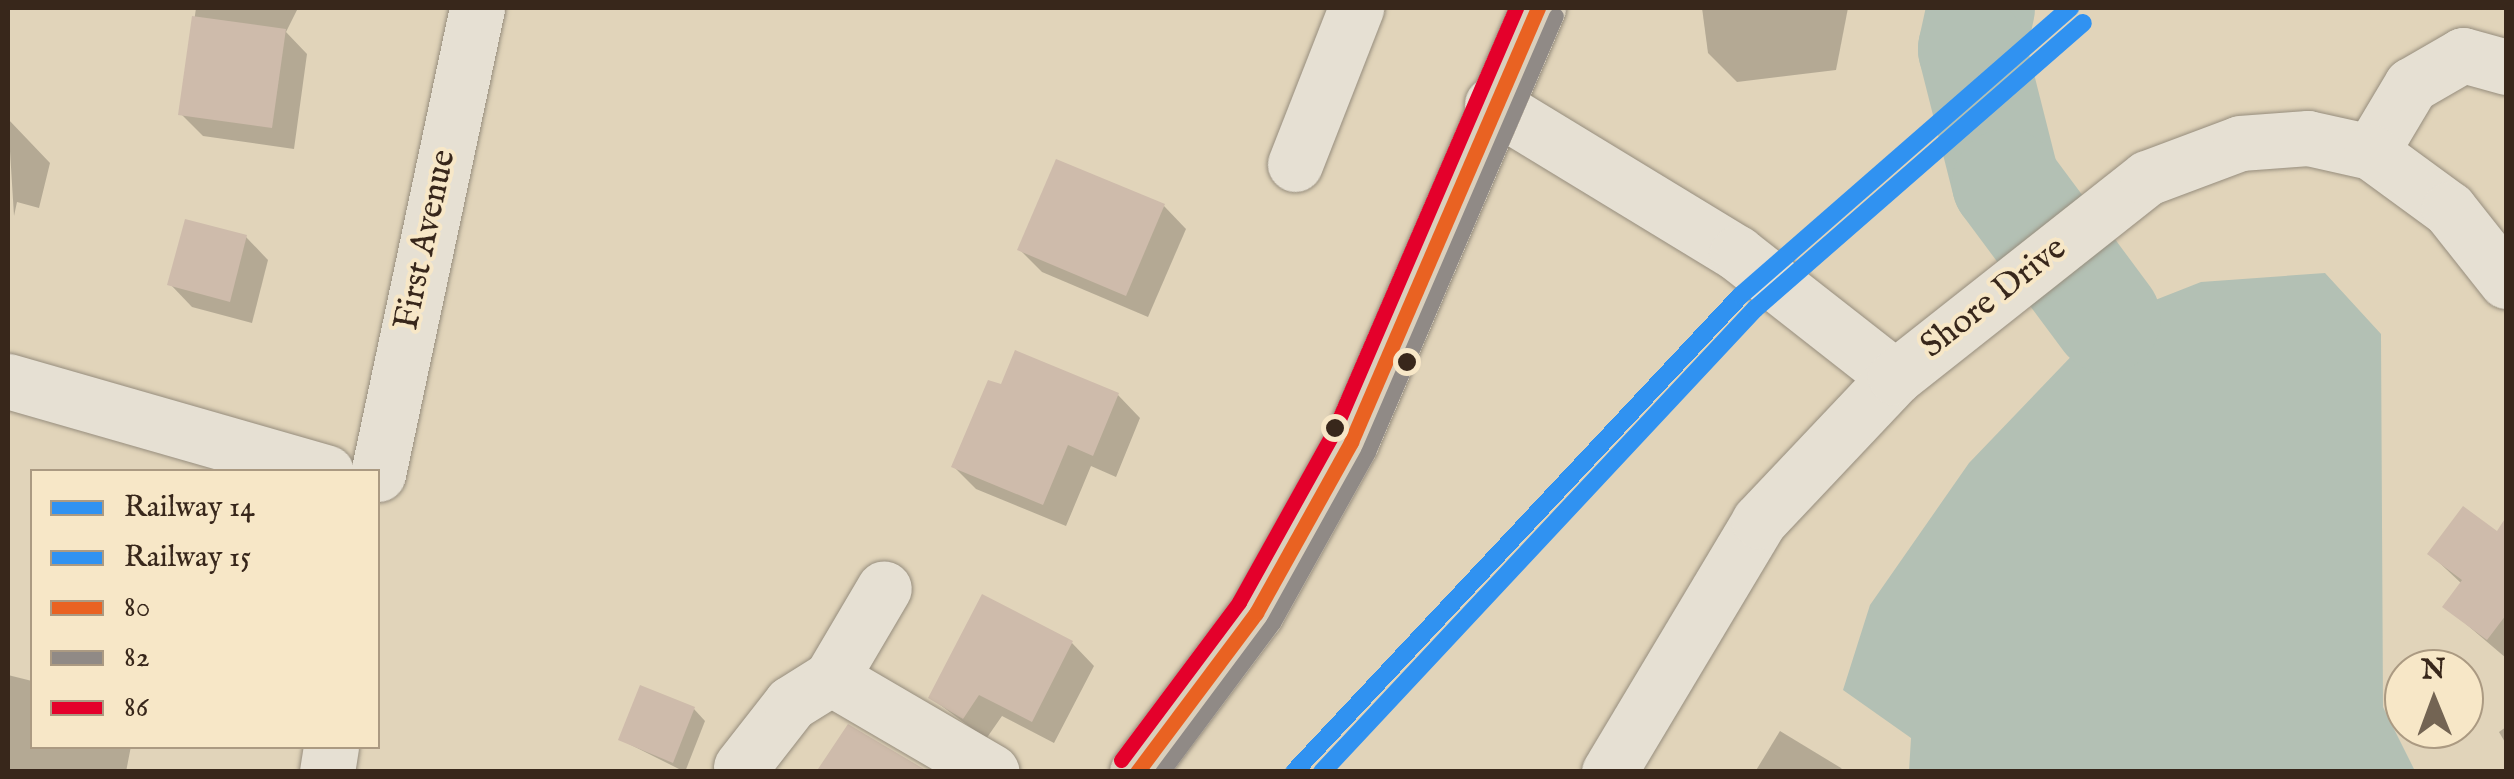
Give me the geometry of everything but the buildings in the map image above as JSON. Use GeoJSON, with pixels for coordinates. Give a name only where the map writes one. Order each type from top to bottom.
{"type":"FeatureCollection","features":[{"type":"Feature","properties":{"kind":"main road"},"geometry":{"type":"LineString","coordinates":[[1137,772],[1256,613],[1351,442],[1492,104],[1538,8]]}},
{"type":"Feature","properties":{"kind":"street","name":"First Avenue"},"geometry":{"type":"LineString","coordinates":[[379,469],[477,8]]}},
{"type":"Feature","properties":{"kind":"street"},"geometry":{"type":"LineString","coordinates":[[1295,164],[1356,8]]}},
{"type":"Feature","properties":{"kind":"street"},"geometry":{"type":"LineString","coordinates":[[2371,152],[2411,85],[2463,55],[2506,67]]}},
{"type":"Feature","properties":{"kind":"street"},"geometry":{"type":"LineString","coordinates":[[1492,104],[1737,253],[1895,376]]}},
{"type":"Feature","properties":{"kind":"street","name":"Shore Drive"},"geometry":{"type":"LineString","coordinates":[[1609,772],[1759,522],[1895,376],[2147,178],[2240,143],[2308,138],[2371,152],[2450,208],[2506,281]]}},
{"type":"Feature","properties":{"kind":"street"},"geometry":{"type":"LineString","coordinates":[[8,381],[316,469]]}},
{"type":"Feature","properties":{"kind":"street"},"geometry":{"type":"LineString","coordinates":[[741,767],[792,702],[830,678],[884,588]]}},
{"type":"Feature","properties":{"kind":"street"},"geometry":{"type":"LineString","coordinates":[[830,678],[992,772]]}},
{"type":"Feature","properties":{"kind":"shaded area"},"geometry":{"type":"Polygon","coordinates":[[[2325,273],[2381,334],[2384,749],[2404,749],[2415,771],[1909,771],[1911,738],[1843,690],[1870,605],[1969,463],[2107,319],[2201,282],[2325,273]]]}},
{"type":"Feature","properties":{"kind":"waterway"},"geometry":{"type":"LineString","coordinates":[[1981,8],[1972,49],[2006,183],[2107,319]]}},
{"type":"Feature","properties":{"kind":"rail line","name":"14"},"geometry":{"type":"LineString","coordinates":[[1294,772],[1741,295],[2070,8]]}},
{"type":"Feature","properties":{"kind":"rail line","name":"15"},"geometry":{"type":"LineString","coordinates":[[1322,772],[1755,309],[2083,23]]}},
{"type":"Feature","properties":{"kind":"transit line","name":"86"},"geometry":{"type":"LineString","coordinates":[[1121,760],[1239,602],[1333,433],[1516,8]]}},
{"type":"Feature","properties":{"kind":"transit line","name":"80"},"geometry":{"type":"LineString","coordinates":[[1137,772],[1256,613],[1351,442],[1538,8]]}},
{"type":"Feature","properties":{"kind":"transit line","name":"82"},"geometry":{"type":"LineString","coordinates":[[1162,772],[1273,623],[1368,452],[1556,16]]}}]}
